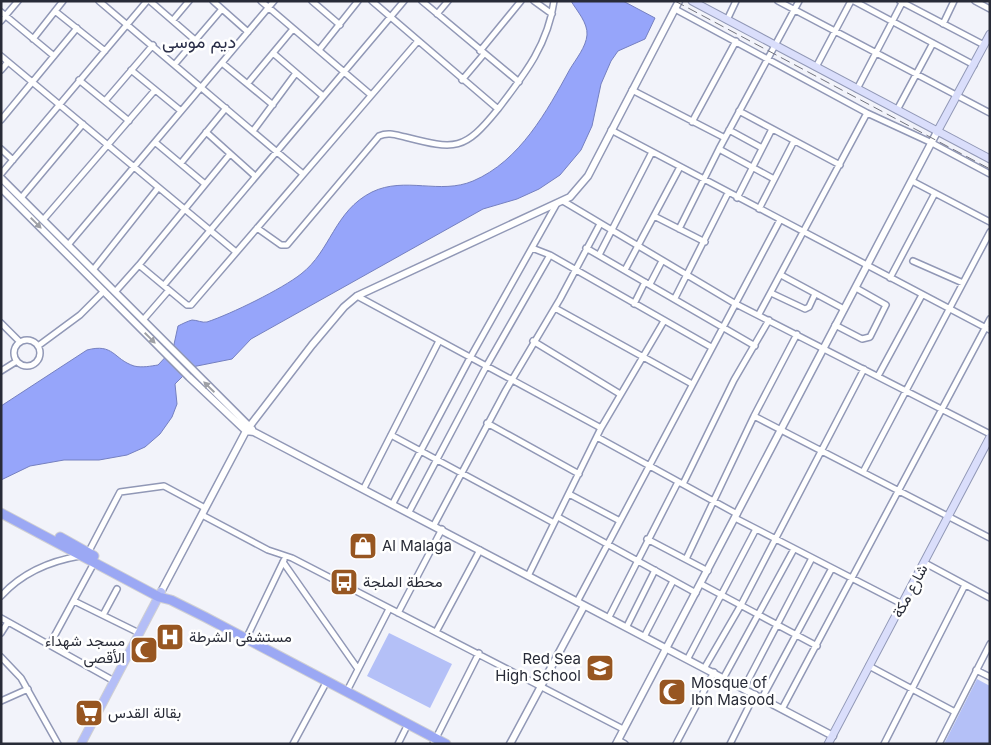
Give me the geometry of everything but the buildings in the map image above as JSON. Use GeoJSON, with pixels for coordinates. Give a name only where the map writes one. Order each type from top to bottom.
{"type":"FeatureCollection","features":[{"type":"Feature","properties":{"kind":"highway"},"geometry":{"type":"LineString","coordinates":[[1,507],[84,554],[347,691],[408,724],[434,741],[446,744]]}},
{"type":"Feature","properties":{"kind":"highway"},"geometry":{"type":"LineString","coordinates":[[1,513],[42,531]]}},
{"type":"Feature","properties":{"kind":"highway"},"geometry":{"type":"LineString","coordinates":[[84,554],[94,563],[162,595]]}},
{"type":"Feature","properties":{"kind":"main road"},"geometry":{"type":"LineString","coordinates":[[692,1],[990,159]]}},
{"type":"Feature","properties":{"kind":"main road"},"geometry":{"type":"LineString","coordinates":[[937,132],[990,34]]}},
{"type":"Feature","properties":{"kind":"main road","name":"شارع مكة"},"geometry":{"type":"LineString","coordinates":[[828,744],[925,563],[990,435]]}},
{"type":"Feature","properties":{"kind":"main road"},"geometry":{"type":"LineString","coordinates":[[81,744],[139,633],[162,595]]}},
{"type":"Feature","properties":{"kind":"street"},"geometry":{"type":"LineString","coordinates":[[1,21],[18,1]]}},
{"type":"Feature","properties":{"kind":"street"},"geometry":{"type":"LineString","coordinates":[[33,39],[63,1]]}},
{"type":"Feature","properties":{"kind":"street"},"geometry":{"type":"LineString","coordinates":[[1,174],[148,1],[195,40]]}},
{"type":"Feature","properties":{"kind":"street"},"geometry":{"type":"LineString","coordinates":[[173,20],[189,1]]}},
{"type":"Feature","properties":{"kind":"street"},"geometry":{"type":"LineString","coordinates":[[213,1],[248,32]]}},
{"type":"Feature","properties":{"kind":"street"},"geometry":{"type":"LineString","coordinates":[[261,1],[371,95]]}},
{"type":"Feature","properties":{"kind":"street"},"geometry":{"type":"LineString","coordinates":[[68,245],[274,1]]}},
{"type":"Feature","properties":{"kind":"street"},"geometry":{"type":"LineString","coordinates":[[319,50],[358,1]]}},
{"type":"Feature","properties":{"kind":"street"},"geometry":{"type":"LineString","coordinates":[[372,1],[498,109]]}},
{"type":"Feature","properties":{"kind":"street"},"geometry":{"type":"LineString","coordinates":[[164,285],[276,150],[404,1]]}},
{"type":"Feature","properties":{"kind":"street"},"geometry":{"type":"LineString","coordinates":[[422,1],[519,82]]}},
{"type":"Feature","properties":{"kind":"street"},"geometry":{"type":"LineString","coordinates":[[437,14],[448,1]]}},
{"type":"Feature","properties":{"kind":"street"},"geometry":{"type":"LineString","coordinates":[[462,80],[521,1]]}},
{"type":"Feature","properties":{"kind":"street"},"geometry":{"type":"LineString","coordinates":[[534,1],[552,14]]}},
{"type":"Feature","properties":{"kind":"street"},"geometry":{"type":"LineString","coordinates":[[257,228],[281,245],[287,245],[379,136],[391,134],[437,146],[460,144],[478,132],[519,82],[539,52],[552,14],[554,1]]}},
{"type":"Feature","properties":{"kind":"street"},"geometry":{"type":"LineString","coordinates":[[162,595],[248,429],[312,345],[344,307],[357,296],[556,205],[582,184],[679,1]]}},
{"type":"Feature","properties":{"kind":"street"},"geometry":{"type":"LineString","coordinates":[[727,20],[736,1]]}},
{"type":"Feature","properties":{"kind":"street"},"geometry":{"type":"LineString","coordinates":[[778,1],[990,113]]}},
{"type":"Feature","properties":{"kind":"street"},"geometry":{"type":"LineString","coordinates":[[679,229],[719,149],[798,1]]}},
{"type":"Feature","properties":{"kind":"street"},"geometry":{"type":"LineString","coordinates":[[816,67],[852,1],[974,65]]}},
{"type":"Feature","properties":{"kind":"street"},"geometry":{"type":"LineString","coordinates":[[943,24],[954,1]]}},
{"type":"Feature","properties":{"kind":"street"},"geometry":{"type":"LineString","coordinates":[[975,1],[990,9]]}},
{"type":"Feature","properties":{"kind":"street"},"geometry":{"type":"LineString","coordinates":[[101,2],[303,174]]}},
{"type":"Feature","properties":{"kind":"street"},"geometry":{"type":"LineString","coordinates":[[315,2],[340,25]]}},
{"type":"Feature","properties":{"kind":"street"},"geometry":{"type":"LineString","coordinates":[[857,89],[902,2],[984,45]]}},
{"type":"Feature","properties":{"kind":"street"},"geometry":{"type":"LineString","coordinates":[[675,8],[867,113],[932,143],[990,174]]}},
{"type":"Feature","properties":{"kind":"street"},"geometry":{"type":"LineString","coordinates":[[175,64],[222,9]]}},
{"type":"Feature","properties":{"kind":"street"},"geometry":{"type":"LineString","coordinates":[[55,11],[105,51]]}},
{"type":"Feature","properties":{"kind":"street"},"geometry":{"type":"LineString","coordinates":[[1,12],[54,56]]}},
{"type":"Feature","properties":{"kind":"street"},"geometry":{"type":"LineString","coordinates":[[1,120],[78,28]]}},
{"type":"Feature","properties":{"kind":"street"},"geometry":{"type":"LineString","coordinates":[[248,83],[294,29]]}},
{"type":"Feature","properties":{"kind":"street"},"geometry":{"type":"LineString","coordinates":[[139,265],[187,305],[191,305],[418,41]]}},
{"type":"Feature","properties":{"kind":"street"},"geometry":{"type":"LineString","coordinates":[[692,122],[736,41]]}},
{"type":"Feature","properties":{"kind":"street"},"geometry":{"type":"LineString","coordinates":[[897,110],[933,43]]}},
{"type":"Feature","properties":{"kind":"street"},"geometry":{"type":"LineString","coordinates":[[105,101],[153,45]]}},
{"type":"Feature","properties":{"kind":"street"},"geometry":{"type":"LineString","coordinates":[[273,53],[323,96]]}},
{"type":"Feature","properties":{"kind":"street"},"geometry":{"type":"LineString","coordinates":[[1,56],[236,252]]}},
{"type":"Feature","properties":{"kind":"street"},"geometry":{"type":"LineString","coordinates":[[1,70],[8,62]]}},
{"type":"Feature","properties":{"kind":"street"},"geometry":{"type":"LineString","coordinates":[[222,63],[273,105]]}},
{"type":"Feature","properties":{"kind":"street"},"geometry":{"type":"LineString","coordinates":[[131,70],[181,111]]}},
{"type":"Feature","properties":{"kind":"street"},"geometry":{"type":"LineString","coordinates":[[253,131],[296,73]]}},
{"type":"Feature","properties":{"kind":"street"},"geometry":{"type":"LineString","coordinates":[[79,80],[129,121]]}},
{"type":"Feature","properties":{"kind":"street"},"geometry":{"type":"LineString","coordinates":[[43,220],[155,90]]}},
{"type":"Feature","properties":{"kind":"street"},"geometry":{"type":"LineString","coordinates":[[632,90],[725,138]]}},
{"type":"Feature","properties":{"kind":"street"},"geometry":{"type":"LineString","coordinates":[[180,163],[226,108]]}},
{"type":"Feature","properties":{"kind":"street"},"geometry":{"type":"LineString","coordinates":[[739,111],[840,165]]}},
{"type":"Feature","properties":{"kind":"street"},"geometry":{"type":"LineString","coordinates":[[759,314],[805,232],[867,113]]}},
{"type":"Feature","properties":{"kind":"street"},"geometry":{"type":"LineString","coordinates":[[22,198],[83,124]]}},
{"type":"Feature","properties":{"kind":"street"},"geometry":{"type":"LineString","coordinates":[[737,198],[772,129]]}},
{"type":"Feature","properties":{"kind":"street"},"geometry":{"type":"LineString","coordinates":[[611,130],[988,329]]}},
{"type":"Feature","properties":{"kind":"street"},"geometry":{"type":"LineString","coordinates":[[729,130],[762,148]]}},
{"type":"Feature","properties":{"kind":"street"},"geometry":{"type":"LineString","coordinates":[[206,132],[255,176]]}},
{"type":"Feature","properties":{"kind":"street"},"geometry":{"type":"LineString","coordinates":[[625,744],[617,742],[623,729],[708,571],[937,132]]}},
{"type":"Feature","properties":{"kind":"street"},"geometry":{"type":"LineString","coordinates":[[759,209],[794,141]]}},
{"type":"Feature","properties":{"kind":"street"},"geometry":{"type":"LineString","coordinates":[[156,143],[205,184]]}},
{"type":"Feature","properties":{"kind":"street"},"geometry":{"type":"LineString","coordinates":[[1,149],[13,160]]}},
{"type":"Feature","properties":{"kind":"street"},"geometry":{"type":"LineString","coordinates":[[719,149],[774,179]]}},
{"type":"Feature","properties":{"kind":"street"},"geometry":{"type":"LineString","coordinates":[[599,255],[652,152]]}},
{"type":"Feature","properties":{"kind":"street"},"geometry":{"type":"LineString","coordinates":[[115,292],[230,154]]}},
{"type":"Feature","properties":{"kind":"street"},"geometry":{"type":"LineString","coordinates":[[625,270],[680,167]]}},
{"type":"Feature","properties":{"kind":"street"},"geometry":{"type":"LineString","coordinates":[[1,178],[143,320],[189,377],[248,429],[393,503],[584,606],[666,646],[833,736]]}},
{"type":"Feature","properties":{"kind":"street"},"geometry":{"type":"LineString","coordinates":[[912,181],[990,222]]}},
{"type":"Feature","properties":{"kind":"street"},"geometry":{"type":"LineString","coordinates":[[1,188],[104,291],[194,372],[248,429]]}},
{"type":"Feature","properties":{"kind":"street"},"geometry":{"type":"LineString","coordinates":[[93,270],[158,188]]}},
{"type":"Feature","properties":{"kind":"street"},"geometry":{"type":"LineString","coordinates":[[675,298],[728,193]]}},
{"type":"Feature","properties":{"kind":"street"},"geometry":{"type":"LineString","coordinates":[[890,278],[935,193]]}},
{"type":"Feature","properties":{"kind":"street"},"geometry":{"type":"LineString","coordinates":[[563,201],[734,303],[864,368],[990,435]]}},
{"type":"Feature","properties":{"kind":"street"},"geometry":{"type":"LineString","coordinates":[[393,503],[470,358],[556,205]]}},
{"type":"Feature","properties":{"kind":"street"},"geometry":{"type":"LineString","coordinates":[[654,216],[704,242]]}},
{"type":"Feature","properties":{"kind":"street"},"geometry":{"type":"LineString","coordinates":[[577,602],[650,466],[722,325],[780,220]]}},
{"type":"Feature","properties":{"kind":"street"},"geometry":{"type":"LineString","coordinates":[[434,525],[511,379],[555,308],[600,224]]}},
{"type":"Feature","properties":{"kind":"street"},"geometry":{"type":"LineString","coordinates":[[863,472],[948,308],[990,232]]}},
{"type":"Feature","properties":{"kind":"street"},"geometry":{"type":"LineString","coordinates":[[532,248],[550,255],[712,347]]}},
{"type":"Feature","properties":{"kind":"street"},"geometry":{"type":"LineString","coordinates":[[586,248],[722,325],[755,346]]}},
{"type":"Feature","properties":{"kind":"street"},"geometry":{"type":"LineString","coordinates":[[409,512],[487,365],[550,255]]}},
{"type":"Feature","properties":{"kind":"street"},"geometry":{"type":"LineString","coordinates":[[634,304],[662,261]]}},
{"type":"Feature","properties":{"kind":"street"},"geometry":{"type":"LineString","coordinates":[[913,261],[963,283]]}},
{"type":"Feature","properties":{"kind":"street"},"geometry":{"type":"LineString","coordinates":[[781,275],[844,309]]}},
{"type":"Feature","properties":{"kind":"street"},"geometry":{"type":"LineString","coordinates":[[835,326],[862,339],[870,337],[886,304],[856,288]]}},
{"type":"Feature","properties":{"kind":"street"},"geometry":{"type":"LineString","coordinates":[[143,320],[169,290]]}},
{"type":"Feature","properties":{"kind":"street"},"geometry":{"type":"LineString","coordinates":[[38,346],[80,315],[104,291]]}},
{"type":"Feature","properties":{"kind":"street"},"geometry":{"type":"LineString","coordinates":[[771,293],[805,309],[816,294]]}},
{"type":"Feature","properties":{"kind":"street"},"geometry":{"type":"LineString","coordinates":[[878,376],[922,295]]}},
{"type":"Feature","properties":{"kind":"street"},"geometry":{"type":"LineString","coordinates":[[357,296],[601,428]]}},
{"type":"Feature","properties":{"kind":"street"},"geometry":{"type":"LineString","coordinates":[[555,308],[692,384]]}},
{"type":"Feature","properties":{"kind":"street"},"geometry":{"type":"LineString","coordinates":[[782,709],[942,409],[988,329],[990,319]]}},
{"type":"Feature","properties":{"kind":"street"},"geometry":{"type":"LineString","coordinates":[[609,617],[647,539],[680,483],[734,380],[769,320]]}},
{"type":"Feature","properties":{"kind":"street"},"geometry":{"type":"LineString","coordinates":[[528,576],[596,437],[664,321]]}},
{"type":"Feature","properties":{"kind":"street"},"geometry":{"type":"LineString","coordinates":[[1,323],[20,342]]}},
{"type":"Feature","properties":{"kind":"street"},"geometry":{"type":"LineString","coordinates":[[686,560],[754,416],[797,334]]}},
{"type":"Feature","properties":{"kind":"street"},"geometry":{"type":"LineString","coordinates":[[28,340],[38,346],[40,354],[32,364],[24,365],[17,360],[14,350],[20,342],[28,340]]}},
{"type":"Feature","properties":{"kind":"street"},"geometry":{"type":"LineString","coordinates":[[364,488],[439,341]]}},
{"type":"Feature","properties":{"kind":"street"},"geometry":{"type":"LineString","coordinates":[[533,341],[620,394]]}},
{"type":"Feature","properties":{"kind":"street"},"geometry":{"type":"LineString","coordinates":[[1,371],[17,360]]}},
{"type":"Feature","properties":{"kind":"street"},"geometry":{"type":"LineString","coordinates":[[705,667],[741,606],[864,368]]}},
{"type":"Feature","properties":{"kind":"street"},"geometry":{"type":"LineString","coordinates":[[754,416],[990,538]]}},
{"type":"Feature","properties":{"kind":"street"},"geometry":{"type":"LineString","coordinates":[[487,423],[579,474]]}},
{"type":"Feature","properties":{"kind":"street"},"geometry":{"type":"LineString","coordinates":[[391,435],[462,471],[554,523]]}},
{"type":"Feature","properties":{"kind":"street"},"geometry":{"type":"LineString","coordinates":[[596,437],[713,501],[776,540],[902,604]]}},
{"type":"Feature","properties":{"kind":"street"},"geometry":{"type":"LineString","coordinates":[[1,596],[36,570],[55,561],[84,554],[120,492],[164,486],[268,550],[286,555],[623,729]]}},
{"type":"Feature","properties":{"kind":"street"},"geometry":{"type":"LineString","coordinates":[[569,494],[620,521]]}},
{"type":"Feature","properties":{"kind":"street"},"geometry":{"type":"LineString","coordinates":[[558,517],[696,593]]}},
{"type":"Feature","properties":{"kind":"street"},"geometry":{"type":"LineString","coordinates":[[688,658],[756,529]]}},
{"type":"Feature","properties":{"kind":"street"},"geometry":{"type":"LineString","coordinates":[[398,613],[442,530]]}},
{"type":"Feature","properties":{"kind":"street"},"geometry":{"type":"LineString","coordinates":[[647,539],[708,571]]}},
{"type":"Feature","properties":{"kind":"street"},"geometry":{"type":"LineString","coordinates":[[724,677],[794,549]]}},
{"type":"Feature","properties":{"kind":"street"},"geometry":{"type":"LineString","coordinates":[[436,632],[480,550]]}},
{"type":"Feature","properties":{"kind":"street"},"geometry":{"type":"LineString","coordinates":[[246,639],[286,555]]}},
{"type":"Feature","properties":{"kind":"street"},"geometry":{"type":"LineString","coordinates":[[744,688],[812,558]]}},
{"type":"Feature","properties":{"kind":"street"},"geometry":{"type":"LineString","coordinates":[[283,562],[358,669]]}},
{"type":"Feature","properties":{"kind":"street"},"geometry":{"type":"LineString","coordinates":[[50,644],[94,563]]}},
{"type":"Feature","properties":{"kind":"street"},"geometry":{"type":"LineString","coordinates":[[925,563],[990,598]]}},
{"type":"Feature","properties":{"kind":"street"},"geometry":{"type":"LineString","coordinates":[[762,698],[832,568]]}},
{"type":"Feature","properties":{"kind":"street"},"geometry":{"type":"LineString","coordinates":[[627,626],[655,570]]}},
{"type":"Feature","properties":{"kind":"street"},"geometry":{"type":"LineString","coordinates":[[645,636],[673,581]]}},
{"type":"Feature","properties":{"kind":"street"},"geometry":{"type":"LineString","coordinates":[[701,584],[817,646]]}},
{"type":"Feature","properties":{"kind":"street"},"geometry":{"type":"LineString","coordinates":[[884,744],[965,585]]}},
{"type":"Feature","properties":{"kind":"street"},"geometry":{"type":"LineString","coordinates":[[103,615],[117,589]]}},
{"type":"Feature","properties":{"kind":"street"},"geometry":{"type":"LineString","coordinates":[[74,601],[139,633]]}},
{"type":"Feature","properties":{"kind":"street"},"geometry":{"type":"LineString","coordinates":[[510,744],[584,606]]}},
{"type":"Feature","properties":{"kind":"street"},"geometry":{"type":"LineString","coordinates":[[347,691],[389,609]]}},
{"type":"Feature","properties":{"kind":"street"},"geometry":{"type":"LineString","coordinates":[[1,618],[114,681]]}},
{"type":"Feature","properties":{"kind":"street"},"geometry":{"type":"LineString","coordinates":[[1,633],[8,622]]}},
{"type":"Feature","properties":{"kind":"street"},"geometry":{"type":"LineString","coordinates":[[939,744],[990,644]]}},
{"type":"Feature","properties":{"kind":"street"},"geometry":{"type":"LineString","coordinates":[[434,741],[479,654]]}},
{"type":"Feature","properties":{"kind":"street"},"geometry":{"type":"LineString","coordinates":[[1,658],[21,678],[58,744]]}},
{"type":"Feature","properties":{"kind":"street"},"geometry":{"type":"LineString","coordinates":[[870,666],[955,712]]}},
{"type":"Feature","properties":{"kind":"street"},"geometry":{"type":"LineString","coordinates":[[976,670],[990,677]]}},
{"type":"Feature","properties":{"kind":"street"},"geometry":{"type":"LineString","coordinates":[[676,744],[714,672]]}},
{"type":"Feature","properties":{"kind":"street"},"geometry":{"type":"LineString","coordinates":[[294,744],[327,681]]}},
{"type":"Feature","properties":{"kind":"street"},"geometry":{"type":"LineString","coordinates":[[1,701],[28,689]]}},
{"type":"Feature","properties":{"kind":"street"},"geometry":{"type":"LineString","coordinates":[[730,744],[755,694]]}},
{"type":"Feature","properties":{"kind":"street"},"geometry":{"type":"LineString","coordinates":[[398,744],[408,724]]}},
{"type":"Feature","properties":{"kind":"shaded area"},"geometry":{"type":"Polygon","coordinates":[[[571,1],[623,1],[655,18],[645,39],[618,51],[611,61],[601,84],[592,126],[581,150],[560,175],[539,189],[517,199],[483,209],[251,339],[232,359],[192,367],[175,384],[177,404],[172,417],[160,434],[145,447],[127,455],[99,460],[64,460],[30,466],[1,480],[1,406],[87,350],[96,348],[108,350],[134,366],[158,365],[173,349],[178,326],[192,320],[207,322],[229,313],[269,294],[301,274],[311,265],[349,210],[359,200],[372,192],[397,185],[461,185],[490,172],[505,161],[542,118],[585,44],[586,26],[571,1]]]}},
{"type":"Feature","properties":{"kind":"shaded area"},"geometry":{"type":"Polygon","coordinates":[[[389,633],[452,664],[430,708],[367,676],[389,633]]]}},
{"type":"Feature","properties":{"kind":"shaded area"},"geometry":{"type":"Polygon","coordinates":[[[977,679],[990,686],[990,744],[944,744],[977,679]]]}},
{"type":"Feature","properties":{"kind":"railway"},"geometry":{"type":"LineString","coordinates":[[675,1],[990,169]]}},
{"type":"Feature","properties":{"kind":"place","name":"Al Malaga"},"geometry":{"type":"Point","coordinates":[363,546]}},
{"type":"Feature","properties":{"kind":"place","name":"محطة الملجة"},"geometry":{"type":"Point","coordinates":[344,582]}},
{"type":"Feature","properties":{"kind":"place","name":"مستشفى الشرطة"},"geometry":{"type":"Point","coordinates":[170,637]}},
{"type":"Feature","properties":{"kind":"place","name":"مسجد شهداء الأقصى"},"geometry":{"type":"Point","coordinates":[144,650]}},
{"type":"Feature","properties":{"kind":"place","name":"Red Sea High School"},"geometry":{"type":"Point","coordinates":[600,668]}},
{"type":"Feature","properties":{"kind":"place","name":"Mosque of Ibn Masood"},"geometry":{"type":"Point","coordinates":[672,692]}},
{"type":"Feature","properties":{"kind":"place","name":"بقالة القدس"},"geometry":{"type":"Point","coordinates":[89,713]}},
{"type":"Feature","properties":{"kind":"district","name":"ديم موسى"},"geometry":{"type":"Point","coordinates":[199,42]}}]}
